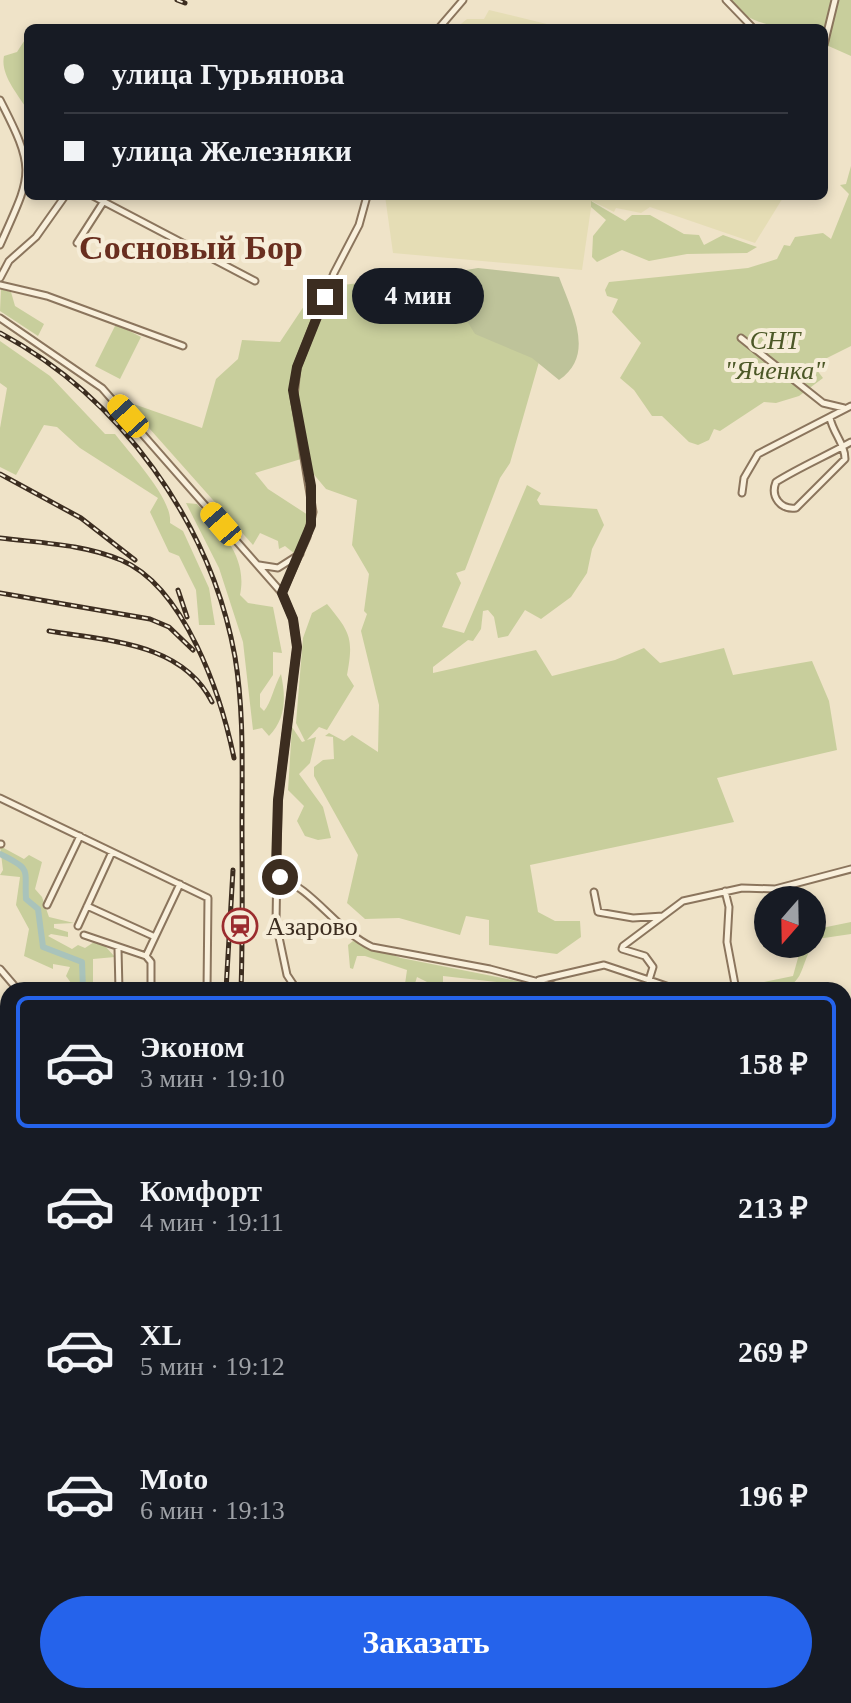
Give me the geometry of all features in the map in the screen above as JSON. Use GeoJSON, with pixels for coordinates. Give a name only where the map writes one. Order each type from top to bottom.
{"type":"FeatureCollection","features":[{"type":"Feature","properties":{"kind":"street"},"geometry":{"type":"LineString","coordinates":[[442,24],[463,0]]}},
{"type":"Feature","properties":{"kind":"street"},"geometry":{"type":"LineString","coordinates":[[726,0],[749,24]]}},
{"type":"Feature","properties":{"kind":"street"},"geometry":{"type":"LineString","coordinates":[[828,29],[835,0]]}},
{"type":"Feature","properties":{"kind":"street"},"geometry":{"type":"LineString","coordinates":[[0,100],[24,152]]}},
{"type":"Feature","properties":{"kind":"street"},"geometry":{"type":"LineString","coordinates":[[0,245],[24,191]]}},
{"type":"Feature","properties":{"kind":"street"},"geometry":{"type":"LineString","coordinates":[[0,278],[9,261],[36,237],[62,200]]}},
{"type":"Feature","properties":{"kind":"street"},"geometry":{"type":"LineString","coordinates":[[77,243],[99,200]]}},
{"type":"Feature","properties":{"kind":"street"},"geometry":{"type":"LineString","coordinates":[[104,200],[255,281]]}},
{"type":"Feature","properties":{"kind":"street"},"geometry":{"type":"LineString","coordinates":[[282,593],[301,554],[313,512],[294,397],[295,376],[334,273],[359,225],[366,200]]}},
{"type":"Feature","properties":{"kind":"street"},"geometry":{"type":"LineString","coordinates":[[0,285],[47,296],[183,346]]}},
{"type":"Feature","properties":{"kind":"street"},"geometry":{"type":"LineString","coordinates":[[0,318],[102,388],[282,593],[293,619],[297,647],[278,800],[276,876],[277,938],[292,982]]}},
{"type":"Feature","properties":{"kind":"street"},"geometry":{"type":"LineString","coordinates":[[741,338],[823,403],[836,408],[850,407]]}},
{"type":"Feature","properties":{"kind":"street"},"geometry":{"type":"LineString","coordinates":[[742,493],[744,478],[758,454],[850,407]]}},
{"type":"Feature","properties":{"kind":"street"},"geometry":{"type":"LineString","coordinates":[[830,418],[843,446],[845,459],[838,470],[796,508],[787,508],[777,501],[773,492],[776,482],[843,446],[851,442]]}},
{"type":"Feature","properties":{"kind":"street"},"geometry":{"type":"LineString","coordinates":[[254,563],[278,568],[301,554]]}},
{"type":"Feature","properties":{"kind":"street"},"geometry":{"type":"LineString","coordinates":[[0,798],[208,898],[207,982]]}},
{"type":"Feature","properties":{"kind":"street"},"geometry":{"type":"LineString","coordinates":[[47,905],[80,836]]}},
{"type":"Feature","properties":{"kind":"street"},"geometry":{"type":"LineString","coordinates":[[78,926],[112,852]]}},
{"type":"Feature","properties":{"kind":"street"},"geometry":{"type":"LineString","coordinates":[[649,980],[653,967],[645,956],[622,949],[623,946],[683,901],[725,891],[775,889],[851,869]]}},
{"type":"Feature","properties":{"kind":"street"},"geometry":{"type":"LineString","coordinates":[[276,876],[293,882],[356,940],[372,947],[544,982]]}},
{"type":"Feature","properties":{"kind":"street"},"geometry":{"type":"LineString","coordinates":[[146,956],[180,884]]}},
{"type":"Feature","properties":{"kind":"street"},"geometry":{"type":"LineString","coordinates":[[725,891],[729,907],[727,942],[734,982]]}},
{"type":"Feature","properties":{"kind":"street"},"geometry":{"type":"LineString","coordinates":[[594,892],[598,912],[633,918],[664,916]]}},
{"type":"Feature","properties":{"kind":"street"},"geometry":{"type":"LineString","coordinates":[[87,906],[155,937]]}},
{"type":"Feature","properties":{"kind":"street"},"geometry":{"type":"LineString","coordinates":[[84,935],[146,956],[151,962],[151,982]]}},
{"type":"Feature","properties":{"kind":"street"},"geometry":{"type":"LineString","coordinates":[[118,949],[119,982]]}},
{"type":"Feature","properties":{"kind":"street"},"geometry":{"type":"LineString","coordinates":[[538,980],[604,965],[655,982]]}},
{"type":"Feature","properties":{"kind":"shaded area"},"geometry":{"type":"Polygon","coordinates":[[[489,10],[547,24],[461,24],[467,19],[484,19],[489,10]]]}},
{"type":"Feature","properties":{"kind":"shaded area"},"geometry":{"type":"Polygon","coordinates":[[[386,200],[782,200],[755,243],[650,207],[641,213],[616,208],[614,212],[592,201],[582,270],[393,253],[386,200]]]}},
{"type":"Feature","properties":{"kind":"green space"},"geometry":{"type":"Polygon","coordinates":[[[731,0],[851,0],[851,56],[828,46],[828,24],[769,24],[748,17],[731,0]]]}},
{"type":"Feature","properties":{"kind":"green space"},"geometry":{"type":"Polygon","coordinates":[[[24,41],[24,105],[3,63],[4,56],[17,52],[24,41]]]}},
{"type":"Feature","properties":{"kind":"green space","name":"СНТ \"Яченка\""},"geometry":{"type":"Polygon","coordinates":[[[851,166],[851,346],[813,365],[823,378],[799,396],[776,403],[764,402],[720,431],[714,429],[709,440],[698,445],[689,442],[662,416],[652,416],[634,390],[620,378],[641,343],[612,312],[618,299],[607,296],[605,290],[609,282],[748,268],[777,259],[784,245],[790,246],[795,237],[823,233],[831,239],[849,194],[840,185],[846,184],[851,166]]]}},
{"type":"Feature","properties":{"kind":"green space"},"geometry":{"type":"Polygon","coordinates":[[[591,201],[625,221],[632,215],[650,215],[684,234],[699,235],[704,245],[723,235],[757,247],[747,253],[687,254],[649,261],[622,250],[597,262],[592,257],[593,236],[606,220],[591,207],[591,201]]]}},
{"type":"Feature","properties":{"kind":"green space"},"geometry":{"type":"Polygon","coordinates":[[[478,268],[559,277],[574,318],[579,346],[570,370],[559,380],[532,358],[475,334],[446,287],[460,271],[478,268]]]}},
{"type":"Feature","properties":{"kind":"green space"},"geometry":{"type":"Polygon","coordinates":[[[395,279],[528,289],[553,313],[510,463],[500,478],[465,570],[456,573],[461,583],[442,627],[464,633],[527,485],[541,493],[537,500],[540,505],[597,509],[604,525],[592,549],[587,573],[571,597],[541,619],[525,610],[508,636],[498,638],[494,617],[488,610],[483,611],[481,629],[473,641],[468,640],[433,667],[433,673],[536,650],[552,676],[615,660],[644,648],[660,663],[724,648],[733,675],[812,661],[829,701],[837,750],[717,778],[734,822],[530,865],[538,912],[555,921],[580,921],[581,937],[557,954],[489,945],[489,920],[466,916],[460,935],[399,918],[365,919],[347,903],[358,855],[314,776],[314,767],[323,760],[334,759],[333,737],[325,736],[329,733],[344,741],[352,735],[378,752],[379,705],[361,631],[367,614],[364,611],[369,574],[352,545],[357,500],[326,489],[301,459],[255,473],[268,489],[308,515],[308,528],[295,554],[285,546],[279,549],[278,541],[260,533],[253,545],[125,401],[202,428],[216,379],[238,359],[242,340],[280,342],[316,288],[395,279]]]}},
{"type":"Feature","properties":{"kind":"green space"},"geometry":{"type":"Polygon","coordinates":[[[1,289],[11,292],[15,306],[44,324],[38,336],[0,311],[1,289]]]}},
{"type":"Feature","properties":{"kind":"green space"},"geometry":{"type":"Polygon","coordinates":[[[116,324],[141,337],[120,379],[95,366],[116,324]]]}},
{"type":"Feature","properties":{"kind":"green space"},"geometry":{"type":"Polygon","coordinates":[[[0,341],[50,376],[105,434],[115,434],[149,477],[165,502],[170,523],[183,531],[209,588],[215,625],[199,625],[196,590],[179,556],[169,552],[150,512],[158,498],[80,448],[57,427],[44,425],[16,475],[0,467],[0,428],[7,388],[0,383],[0,341]]]}},
{"type":"Feature","properties":{"kind":"green space"},"geometry":{"type":"Polygon","coordinates":[[[186,503],[197,504],[230,545],[240,568],[240,595],[248,603],[273,607],[282,653],[273,652],[273,675],[260,694],[260,707],[264,711],[281,674],[284,699],[282,715],[269,736],[262,728],[253,730],[243,642],[219,568],[186,503]]]}},
{"type":"Feature","properties":{"kind":"green space"},"geometry":{"type":"Polygon","coordinates":[[[327,604],[348,636],[350,652],[347,675],[354,686],[327,730],[319,727],[307,740],[316,737],[310,763],[299,774],[323,807],[331,838],[318,840],[305,836],[297,821],[304,806],[288,790],[292,727],[302,742],[305,741],[296,723],[303,638],[312,613],[327,604]]]}},
{"type":"Feature","properties":{"kind":"green space"},"geometry":{"type":"Polygon","coordinates":[[[0,846],[24,859],[29,855],[42,862],[35,889],[42,897],[49,917],[74,923],[54,924],[54,928],[68,932],[68,937],[48,936],[72,949],[78,945],[85,948],[94,942],[105,946],[115,957],[93,959],[93,982],[70,982],[66,976],[70,967],[53,964],[53,969],[24,956],[29,929],[16,905],[20,877],[0,875],[3,870],[0,846]]]}},
{"type":"Feature","properties":{"kind":"green space"},"geometry":{"type":"Polygon","coordinates":[[[851,922],[851,934],[826,938],[826,927],[851,922]]]}},
{"type":"Feature","properties":{"kind":"green space"},"geometry":{"type":"Polygon","coordinates":[[[353,941],[401,958],[523,982],[443,976],[443,982],[427,982],[417,977],[415,982],[405,982],[407,970],[365,956],[357,956],[353,969],[350,968],[348,945],[353,941]]]}},
{"type":"Feature","properties":{"kind":"green space"},"geometry":{"type":"Polygon","coordinates":[[[798,958],[807,958],[795,982],[764,982],[793,976],[798,958]]]}},
{"type":"Feature","properties":{"kind":"waterway"},"geometry":{"type":"LineString","coordinates":[[0,854],[25,871],[26,899],[38,909],[43,947],[82,962],[83,982]]}},
{"type":"Feature","properties":{"kind":"railway"},"geometry":{"type":"LineString","coordinates":[[177,0],[185,3]]}},
{"type":"Feature","properties":{"kind":"railway"},"geometry":{"type":"LineString","coordinates":[[0,333],[44,360],[84,392],[121,428],[154,469],[182,512],[205,559],[223,607],[235,657],[241,718],[241,982]]}},
{"type":"Feature","properties":{"kind":"railway"},"geometry":{"type":"LineString","coordinates":[[0,474],[81,518],[135,560]]}},
{"type":"Feature","properties":{"kind":"railway"},"geometry":{"type":"LineString","coordinates":[[0,538],[92,551],[121,560],[144,574],[164,593],[197,646],[220,704],[234,758]]}},
{"type":"Feature","properties":{"kind":"railway"},"geometry":{"type":"LineString","coordinates":[[178,590],[187,617]]}},
{"type":"Feature","properties":{"kind":"railway"},"geometry":{"type":"LineString","coordinates":[[0,593],[150,619],[169,627],[193,650]]}},
{"type":"Feature","properties":{"kind":"railway"},"geometry":{"type":"LineString","coordinates":[[49,631],[118,642],[163,656],[199,682],[212,702]]}},
{"type":"Feature","properties":{"kind":"railway"},"geometry":{"type":"LineString","coordinates":[[226,982],[233,870]]}},
{"type":"Feature","properties":{"kind":"place","name":"Азарово"},"geometry":{"type":"Point","coordinates":[240,926]}},
{"type":"Feature","properties":{"kind":"district","name":"Сосновый Бор"},"geometry":{"type":"Point","coordinates":[191,247]}},
{"type":"Feature","properties":{"kind":"route"},"geometry":{"type":"LineString","coordinates":[[280,877],[276,876],[276,827],[297,647],[293,619],[282,593],[301,554],[313,512],[293,390],[297,367],[325,297]]}}]}
